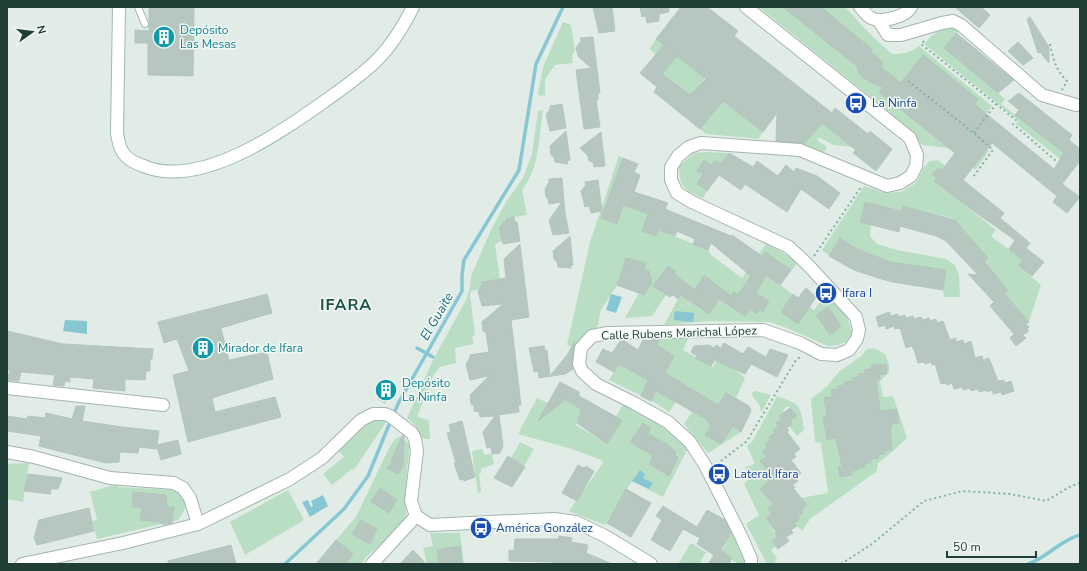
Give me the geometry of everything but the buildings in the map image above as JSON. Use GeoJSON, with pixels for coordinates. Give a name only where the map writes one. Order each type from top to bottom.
{"type":"FeatureCollection","features":[{"type":"Feature","properties":{"kind":"street"},"geometry":{"type":"LineString","coordinates":[[119,7],[117,133],[121,150],[131,162],[152,169],[173,172],[191,171],[215,165],[258,144],[288,127],[355,79],[378,59],[394,38],[413,7]]}},
{"type":"Feature","properties":{"kind":"street","name":"Calle Rubens Marichal López"},"geometry":{"type":"LineString","coordinates":[[746,7],[910,138],[917,154],[916,166],[911,176],[900,183],[887,186],[800,150],[702,143],[689,147],[678,156],[671,167],[671,180],[677,193],[692,202],[789,247],[808,264],[856,317],[859,330],[857,339],[849,350],[837,355],[821,354],[800,343],[763,330],[608,333],[592,336],[581,348],[579,364],[582,371],[596,384],[668,422],[690,442],[708,471],[741,536],[751,559],[751,564]]}},
{"type":"Feature","properties":{"kind":"street"},"geometry":{"type":"LineString","coordinates":[[860,7],[870,18],[879,21],[901,14],[910,10],[911,7]]}},
{"type":"Feature","properties":{"kind":"street"},"geometry":{"type":"LineString","coordinates":[[879,21],[888,35],[901,35],[953,21],[961,25],[1042,95],[1076,105]]}},
{"type":"Feature","properties":{"kind":"street"},"geometry":{"type":"LineString","coordinates":[[7,388],[163,405]]}},
{"type":"Feature","properties":{"kind":"street"},"geometry":{"type":"LineString","coordinates":[[22,564],[123,543],[198,524],[290,479],[322,458],[361,420],[372,414],[385,414],[390,416],[405,426],[412,433],[415,439],[417,451],[411,501],[416,516],[430,525],[554,519],[576,522],[605,536],[650,564]]}},
{"type":"Feature","properties":{"kind":"street"},"geometry":{"type":"LineString","coordinates":[[7,452],[34,457],[110,478],[174,483],[183,488],[190,498],[198,524]]}},
{"type":"Feature","properties":{"kind":"street"},"geometry":{"type":"LineString","coordinates":[[372,564],[416,516]]}},
{"type":"Feature","properties":{"kind":"lane"},"geometry":{"type":"LineString","coordinates":[[138,7],[145,24]]}},
{"type":"Feature","properties":{"kind":"path"},"geometry":{"type":"LineString","coordinates":[[921,29],[928,38],[921,44],[1016,120],[1013,124],[1056,161]]}},
{"type":"Feature","properties":{"kind":"path"},"geometry":{"type":"LineString","coordinates":[[1050,44],[1051,55],[1063,78],[1067,81],[1056,99]]}},
{"type":"Feature","properties":{"kind":"path"},"geometry":{"type":"LineString","coordinates":[[908,81],[974,133],[993,150],[973,176]]}},
{"type":"Feature","properties":{"kind":"path"},"geometry":{"type":"LineString","coordinates":[[974,133],[996,104]]}},
{"type":"Feature","properties":{"kind":"path"},"geometry":{"type":"LineString","coordinates":[[808,264],[867,177]]}},
{"type":"Feature","properties":{"kind":"path"},"geometry":{"type":"LineString","coordinates":[[708,471],[747,441],[777,392]]}},
{"type":"Feature","properties":{"kind":"path"},"geometry":{"type":"LineString","coordinates":[[841,564],[872,544],[924,501],[963,491],[1010,494],[1046,501],[1071,486],[1080,483]]}},
{"type":"Feature","properties":{"kind":"green space"},"geometry":{"type":"Polygon","coordinates":[[[759,7],[783,7],[855,66],[861,76],[878,76],[883,62],[874,54],[873,50],[821,7],[845,7],[874,38],[892,54],[906,53],[919,46],[992,106],[973,130],[904,81],[989,151],[975,170],[892,76],[879,92],[949,148],[922,145],[911,131],[894,116],[759,7]]]}},
{"type":"Feature","properties":{"kind":"green space"},"geometry":{"type":"Polygon","coordinates":[[[563,22],[571,25],[575,51],[572,55],[573,63],[555,65],[545,79],[545,95],[539,96],[538,93],[543,67],[563,22]]]}},
{"type":"Feature","properties":{"kind":"green space"},"geometry":{"type":"Polygon","coordinates":[[[951,27],[959,30],[944,48],[1005,99],[1001,104],[1064,153],[1060,159],[1016,124],[1019,121],[924,44],[936,33],[951,27]]]}},
{"type":"Feature","properties":{"kind":"green space"},"geometry":{"type":"Polygon","coordinates":[[[656,39],[705,78],[701,84],[763,132],[758,139],[706,134],[700,129],[713,113],[662,74],[666,69],[650,49],[656,39]]]}},
{"type":"Feature","properties":{"kind":"green space"},"geometry":{"type":"Polygon","coordinates":[[[543,110],[536,161],[533,171],[522,190],[527,215],[504,219],[504,226],[499,229],[503,241],[495,244],[500,279],[482,282],[483,288],[471,291],[470,294],[475,335],[472,336],[474,344],[455,348],[456,363],[440,367],[433,376],[417,417],[429,420],[430,439],[423,439],[415,425],[407,418],[433,360],[466,300],[470,287],[471,276],[490,232],[506,202],[523,178],[532,154],[538,111],[543,110]]]}},
{"type":"Feature","properties":{"kind":"green space"},"geometry":{"type":"Polygon","coordinates":[[[821,122],[852,147],[833,145],[819,137],[817,140],[827,147],[824,152],[803,145],[821,122]]]}},
{"type":"Feature","properties":{"kind":"green space"},"geometry":{"type":"Polygon","coordinates":[[[694,153],[729,153],[721,164],[715,160],[711,165],[704,160],[697,171],[703,175],[697,184],[707,191],[703,198],[684,187],[680,179],[679,166],[694,153]]]}},
{"type":"Feature","properties":{"kind":"green space"},"geometry":{"type":"Polygon","coordinates":[[[619,156],[623,158],[601,218],[617,224],[623,205],[648,214],[642,231],[656,236],[659,230],[708,250],[711,255],[742,278],[766,244],[798,262],[780,285],[814,310],[826,294],[847,317],[853,335],[849,341],[838,345],[828,346],[770,322],[709,321],[664,325],[678,299],[673,295],[666,295],[652,316],[625,318],[639,293],[617,285],[601,310],[597,329],[578,347],[567,345],[590,242],[619,156]]]}},
{"type":"Feature","properties":{"kind":"green space"},"geometry":{"type":"Polygon","coordinates":[[[938,160],[945,166],[934,181],[996,230],[991,236],[1023,260],[1019,266],[1041,285],[1029,322],[1004,293],[1008,289],[984,261],[988,258],[952,218],[903,206],[901,211],[865,202],[860,221],[871,224],[870,236],[877,244],[897,250],[946,259],[955,265],[959,275],[960,297],[944,297],[943,290],[946,270],[891,262],[857,249],[841,238],[829,255],[822,250],[864,186],[885,193],[901,192],[916,183],[924,167],[930,161],[938,160]]]}},
{"type":"Feature","properties":{"kind":"green space"},"geometry":{"type":"Polygon","coordinates":[[[661,337],[689,337],[683,350],[713,367],[716,361],[724,364],[736,370],[745,378],[736,398],[749,406],[751,411],[741,432],[708,453],[684,424],[692,412],[676,402],[669,412],[656,403],[609,380],[619,364],[652,353],[661,337]]]}},
{"type":"Feature","properties":{"kind":"green space"},"geometry":{"type":"Polygon","coordinates":[[[874,348],[885,354],[889,364],[889,372],[880,381],[883,397],[893,396],[907,438],[878,463],[877,471],[810,519],[802,531],[794,523],[800,519],[797,517],[801,510],[807,505],[801,498],[828,493],[821,443],[815,442],[811,399],[827,386],[839,372],[861,356],[867,349],[874,348]]]}},
{"type":"Feature","properties":{"kind":"green space"},"geometry":{"type":"Polygon","coordinates":[[[756,391],[771,395],[761,413],[760,406],[752,395],[753,392],[756,391]]]}},
{"type":"Feature","properties":{"kind":"green space"},"geometry":{"type":"Polygon","coordinates":[[[777,396],[790,401],[798,407],[802,415],[804,430],[797,436],[789,426],[792,424],[790,421],[797,416],[788,406],[783,410],[784,413],[779,416],[781,419],[776,423],[778,426],[773,431],[774,433],[768,438],[771,440],[765,444],[767,448],[762,452],[771,476],[768,477],[771,481],[760,489],[773,505],[768,509],[772,514],[766,518],[777,537],[772,541],[776,546],[771,550],[777,558],[774,564],[767,564],[746,524],[759,515],[744,484],[750,478],[745,467],[755,464],[747,446],[752,442],[777,396]]]}},
{"type":"Feature","properties":{"kind":"green space"},"geometry":{"type":"Polygon","coordinates":[[[537,398],[548,403],[551,411],[565,400],[581,409],[576,425],[607,444],[622,420],[616,416],[623,405],[655,421],[688,448],[663,497],[632,481],[605,525],[569,511],[603,463],[601,460],[572,449],[518,434],[537,398]]]}},
{"type":"Feature","properties":{"kind":"green space"},"geometry":{"type":"Polygon","coordinates":[[[374,420],[387,421],[353,471],[352,469],[332,485],[323,474],[344,457],[339,451],[360,430],[374,420]]]}},
{"type":"Feature","properties":{"kind":"green space"},"geometry":{"type":"Polygon","coordinates":[[[401,436],[409,444],[406,517],[396,531],[366,557],[361,564],[346,564],[353,554],[336,540],[356,517],[389,448],[395,439],[401,436]]]}},
{"type":"Feature","properties":{"kind":"green space"},"geometry":{"type":"Polygon","coordinates":[[[520,442],[534,449],[524,466],[511,458],[520,442]]]}},
{"type":"Feature","properties":{"kind":"green space"},"geometry":{"type":"Polygon","coordinates":[[[482,449],[484,455],[492,454],[494,464],[481,469],[481,473],[479,474],[481,491],[478,494],[472,452],[482,449]]]}},
{"type":"Feature","properties":{"kind":"green space"},"geometry":{"type":"Polygon","coordinates":[[[29,463],[23,502],[7,499],[7,464],[29,463]]]}},
{"type":"Feature","properties":{"kind":"green space"},"geometry":{"type":"Polygon","coordinates":[[[117,484],[119,487],[174,490],[182,496],[184,500],[185,507],[182,516],[178,520],[97,539],[92,521],[97,520],[90,492],[117,484]]]}},
{"type":"Feature","properties":{"kind":"green space"},"geometry":{"type":"Polygon","coordinates":[[[288,490],[304,520],[245,555],[230,522],[288,490]]]}},
{"type":"Feature","properties":{"kind":"green space"},"geometry":{"type":"Polygon","coordinates":[[[732,531],[745,564],[736,564],[736,562],[730,559],[731,557],[722,551],[732,531]]]}},
{"type":"Feature","properties":{"kind":"green space"},"geometry":{"type":"Polygon","coordinates":[[[430,533],[460,533],[464,564],[427,564],[423,548],[433,546],[430,533]]]}},
{"type":"Feature","properties":{"kind":"green space"},"geometry":{"type":"Polygon","coordinates":[[[691,543],[706,552],[699,564],[678,564],[691,543]]]}},
{"type":"Feature","properties":{"kind":"water"},"geometry":{"type":"Polygon","coordinates":[[[611,294],[622,297],[616,313],[606,310],[611,294]]]}},
{"type":"Feature","properties":{"kind":"water"},"geometry":{"type":"Polygon","coordinates":[[[676,311],[694,313],[693,322],[674,320],[674,314],[676,311]]]}},
{"type":"Feature","properties":{"kind":"water"},"geometry":{"type":"Polygon","coordinates":[[[65,320],[87,321],[87,334],[63,331],[65,320]]]}},
{"type":"Feature","properties":{"kind":"water"},"geometry":{"type":"Polygon","coordinates":[[[640,470],[645,474],[643,478],[653,483],[649,489],[632,481],[640,470]]]}},
{"type":"Feature","properties":{"kind":"water"},"geometry":{"type":"Polygon","coordinates":[[[323,495],[328,506],[310,517],[302,502],[308,500],[311,507],[313,506],[311,501],[323,495]]]}},
{"type":"Feature","properties":{"kind":"waterway","name":"El Guaite"},"geometry":{"type":"LineString","coordinates":[[393,415],[462,291],[464,260],[519,170],[536,64],[563,7]]}},
{"type":"Feature","properties":{"kind":"waterway","name":"El Guaite"},"geometry":{"type":"LineString","coordinates":[[417,348],[433,357]]}},
{"type":"Feature","properties":{"kind":"waterway","name":"El Guaite"},"geometry":{"type":"LineString","coordinates":[[285,564],[344,509],[368,476],[391,420]]}},
{"type":"Feature","properties":{"kind":"waterway"},"geometry":{"type":"LineString","coordinates":[[1028,564],[1041,558],[1073,537],[1080,535]]}},
{"type":"Feature","properties":{"kind":"place","name":"Depósito Las Mesas"},"geometry":{"type":"Point","coordinates":[164,37]}},
{"type":"Feature","properties":{"kind":"place","name":"La Ninfa"},"geometry":{"type":"Point","coordinates":[856,103]}},
{"type":"Feature","properties":{"kind":"place","name":"Ifara I"},"geometry":{"type":"Point","coordinates":[826,293]}},
{"type":"Feature","properties":{"kind":"place","name":"Mirador de Ifara"},"geometry":{"type":"Point","coordinates":[203,348]}},
{"type":"Feature","properties":{"kind":"place","name":"Depósito La Ninfa"},"geometry":{"type":"Point","coordinates":[386,390]}},
{"type":"Feature","properties":{"kind":"place","name":"Lateral Ifara"},"geometry":{"type":"Point","coordinates":[719,474]}},
{"type":"Feature","properties":{"kind":"place","name":"América González"},"geometry":{"type":"Point","coordinates":[481,528]}},
{"type":"Feature","properties":{"kind":"district","name":"IFARA"},"geometry":{"type":"Point","coordinates":[346,304]}}]}
